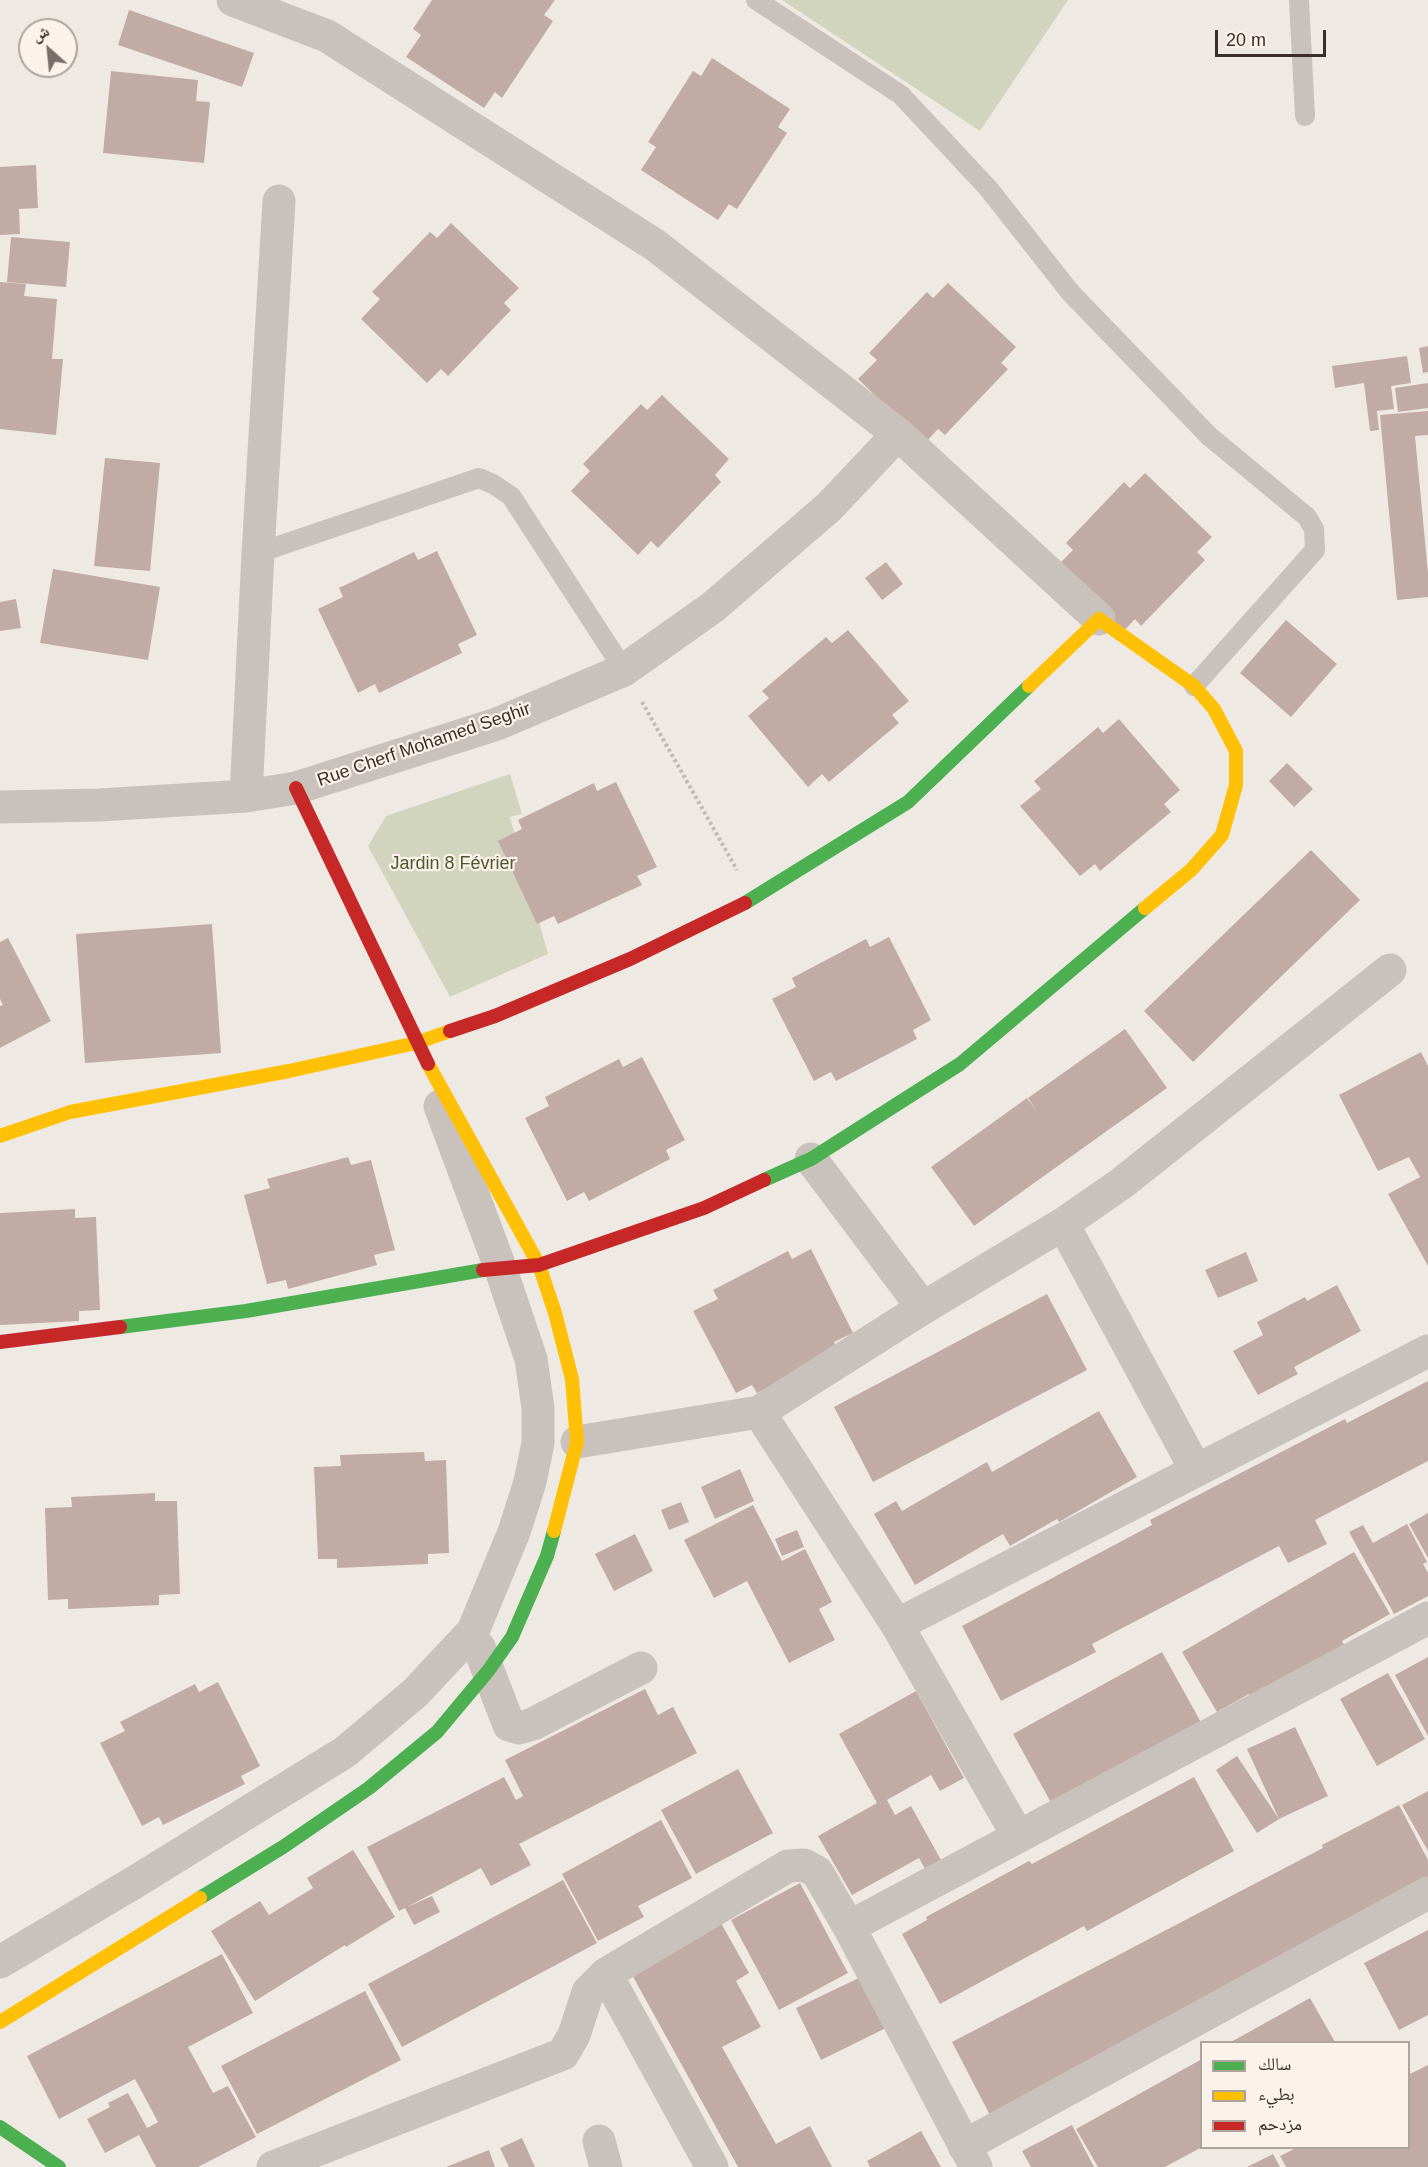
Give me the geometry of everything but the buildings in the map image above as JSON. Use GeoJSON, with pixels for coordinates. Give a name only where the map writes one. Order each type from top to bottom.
{"type":"FeatureCollection","features":[{"type":"Feature","properties":{"kind":"street"},"geometry":{"type":"LineString","coordinates":[[0,1342],[246,1311],[500,1268],[539,1265],[704,1208],[811,1159],[960,1064],[1191,870],[1222,835],[1236,785],[1236,751],[1214,709],[1194,686],[1100,619],[898,434],[655,245],[327,36],[233,0]]}},
{"type":"Feature","properties":{"kind":"street"},"geometry":{"type":"LineString","coordinates":[[246,796],[279,201]]}},
{"type":"Feature","properties":{"kind":"street","name":"Rue Cherf Mohamed Seghir"},"geometry":{"type":"LineString","coordinates":[[0,807],[100,805],[246,796],[296,788],[497,724],[624,670],[713,607],[829,507],[898,434]]}},
{"type":"Feature","properties":{"kind":"street"},"geometry":{"type":"LineString","coordinates":[[0,1136],[70,1112],[289,1071],[416,1043],[495,1016],[630,959],[754,899],[908,802],[1100,619]]}},
{"type":"Feature","properties":{"kind":"street"},"geometry":{"type":"LineString","coordinates":[[0,2022],[283,1846],[369,1788],[437,1732],[488,1671],[512,1637],[547,1556],[567,1487],[577,1442],[572,1379],[539,1265],[416,1043],[296,788]]}},
{"type":"Feature","properties":{"kind":"street"},"geometry":{"type":"LineString","coordinates":[[577,1442],[759,1412],[923,1308],[1063,1224],[1122,1183],[1390,970]]}},
{"type":"Feature","properties":{"kind":"street"},"geometry":{"type":"LineString","coordinates":[[0,1962],[135,1882],[345,1752],[415,1693],[474,1631],[514,1532],[530,1482],[538,1443],[538,1408],[531,1359],[500,1268],[416,1043]]}},
{"type":"Feature","properties":{"kind":"street"},"geometry":{"type":"LineString","coordinates":[[811,1159],[923,1308]]}},
{"type":"Feature","properties":{"kind":"street"},"geometry":{"type":"LineString","coordinates":[[1063,1224],[1196,1470]]}},
{"type":"Feature","properties":{"kind":"street"},"geometry":{"type":"LineString","coordinates":[[897,1625],[1428,1352]]}},
{"type":"Feature","properties":{"kind":"street"},"geometry":{"type":"LineString","coordinates":[[759,1412],[897,1625],[1018,1836]]}},
{"type":"Feature","properties":{"kind":"street"},"geometry":{"type":"LineString","coordinates":[[849,1927],[1428,1618]]}},
{"type":"Feature","properties":{"kind":"street"},"geometry":{"type":"LineString","coordinates":[[474,1631],[508,1725],[519,1728],[533,1724],[641,1668]]}},
{"type":"Feature","properties":{"kind":"street"},"geometry":{"type":"LineString","coordinates":[[273,2167],[563,2054],[574,2036],[588,1992],[606,1974],[788,1866],[804,1864],[817,1872],[849,1927],[970,2156],[1428,1893]]}},
{"type":"Feature","properties":{"kind":"street"},"geometry":{"type":"LineString","coordinates":[[606,1974],[712,2167]]}},
{"type":"Feature","properties":{"kind":"street"},"geometry":{"type":"LineString","coordinates":[[0,2127],[59,2167]]}},
{"type":"Feature","properties":{"kind":"lane"},"geometry":{"type":"LineString","coordinates":[[756,0],[901,95],[988,188],[1070,292],[1209,436],[1307,517],[1314,529],[1315,550],[1194,686]]}},
{"type":"Feature","properties":{"kind":"lane"},"geometry":{"type":"LineString","coordinates":[[1299,0],[1305,116]]}},
{"type":"Feature","properties":{"kind":"lane"},"geometry":{"type":"LineString","coordinates":[[258,553],[479,478],[511,496],[624,670]]}},
{"type":"Feature","properties":{"kind":"path"},"geometry":{"type":"LineString","coordinates":[[624,670],[754,899]]}},
{"type":"Feature","properties":{"kind":"green space"},"geometry":{"type":"Polygon","coordinates":[[[782,0],[1068,0],[980,131],[782,0]]]}},
{"type":"Feature","properties":{"kind":"green space","name":"Jardin 8 Février"},"geometry":{"type":"Polygon","coordinates":[[[510,774],[522,814],[510,817],[548,954],[450,997],[368,846],[386,816],[510,774]]]}},
{"type":"Feature","properties":{"kind":"traffic: fast"},"geometry":{"type":"LineString","coordinates":[[745,903],[908,802],[1029,686]]}},
{"type":"Feature","properties":{"kind":"traffic: fast"},"geometry":{"type":"LineString","coordinates":[[764,1180],[811,1159],[960,1064],[1145,908]]}},
{"type":"Feature","properties":{"kind":"traffic: fast"},"geometry":{"type":"LineString","coordinates":[[120,1327],[246,1311],[483,1270]]}},
{"type":"Feature","properties":{"kind":"traffic: fast"},"geometry":{"type":"LineString","coordinates":[[200,1898],[283,1847],[369,1788],[437,1732],[488,1671],[512,1637],[547,1556],[554,1531]]}},
{"type":"Feature","properties":{"kind":"traffic: fast"},"geometry":{"type":"LineString","coordinates":[[0,2127],[59,2167]]}},
{"type":"Feature","properties":{"kind":"traffic: slow"},"geometry":{"type":"LineString","coordinates":[[1029,686],[1099,619],[1194,686],[1214,709],[1236,751],[1236,785],[1222,835],[1191,870],[1145,908]]}},
{"type":"Feature","properties":{"kind":"traffic: slow"},"geometry":{"type":"LineString","coordinates":[[0,1136],[70,1112],[289,1071],[416,1043],[450,1031]]}},
{"type":"Feature","properties":{"kind":"traffic: slow"},"geometry":{"type":"LineString","coordinates":[[428,1064],[539,1265],[555,1313],[572,1379],[577,1442],[554,1531]]}},
{"type":"Feature","properties":{"kind":"traffic: slow"},"geometry":{"type":"LineString","coordinates":[[0,2022],[200,1898]]}},
{"type":"Feature","properties":{"kind":"traffic: jam"},"geometry":{"type":"LineString","coordinates":[[296,788],[428,1064]]}},
{"type":"Feature","properties":{"kind":"traffic: jam"},"geometry":{"type":"LineString","coordinates":[[450,1031],[495,1016],[630,959],[745,903]]}},
{"type":"Feature","properties":{"kind":"traffic: jam"},"geometry":{"type":"LineString","coordinates":[[483,1270],[539,1265],[704,1208],[764,1180]]}},
{"type":"Feature","properties":{"kind":"traffic: jam"},"geometry":{"type":"LineString","coordinates":[[0,1342],[120,1327]]}}]}
